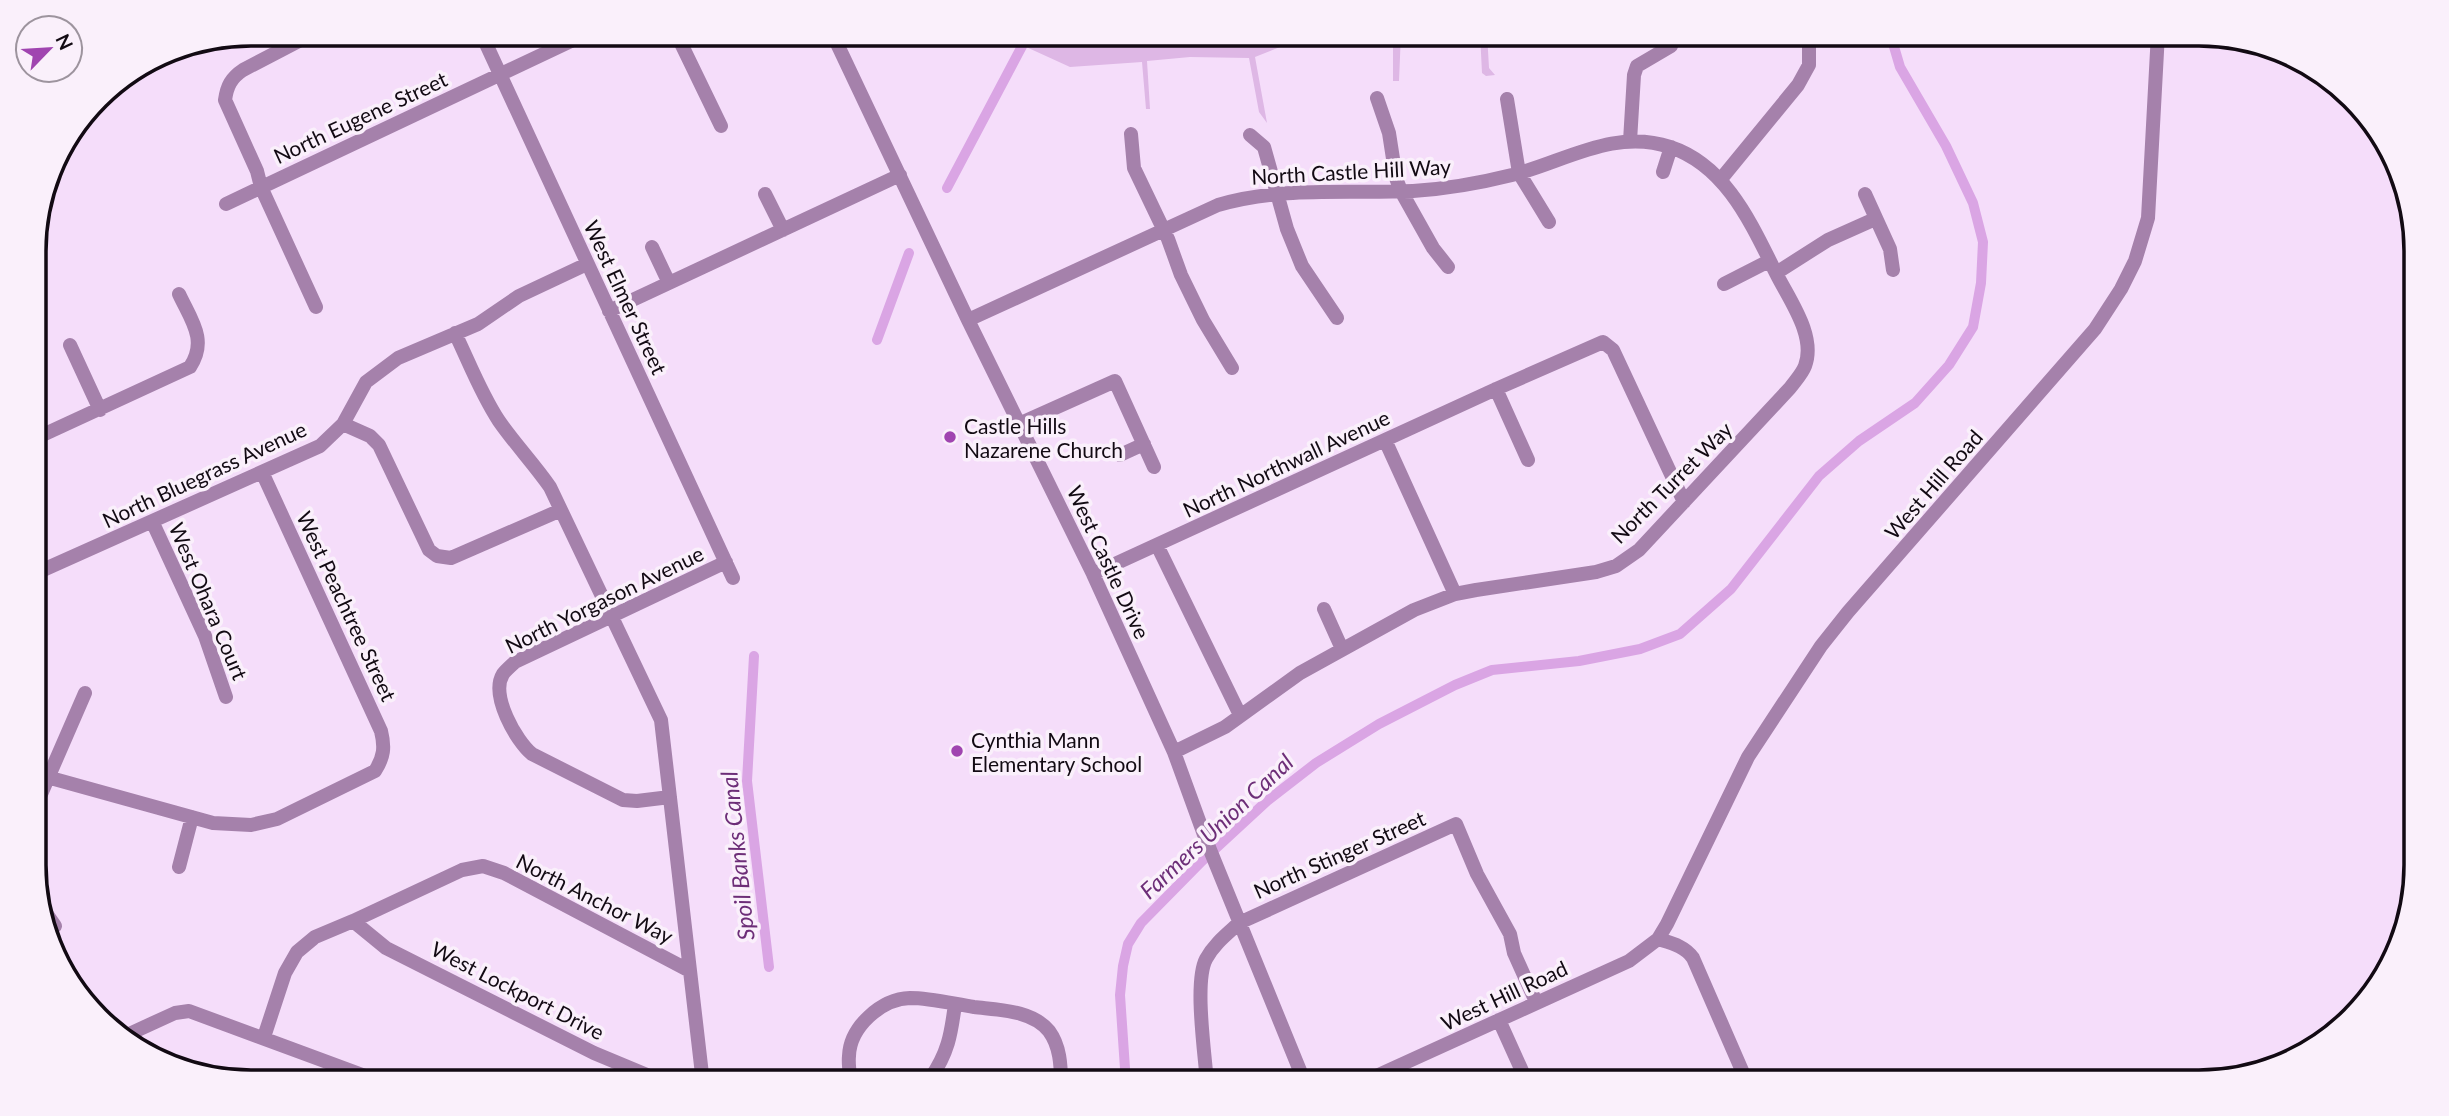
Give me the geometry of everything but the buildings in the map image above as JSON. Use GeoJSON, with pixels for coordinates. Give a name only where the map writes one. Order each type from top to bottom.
{"type":"FeatureCollection","features":[{"type":"Feature","properties":{"kind":"street"},"geometry":{"type":"LineString","coordinates":[[288,46],[233,77],[226,88],[225,100],[316,307]]}},
{"type":"Feature","properties":{"kind":"street","name":"West Elmer Street"},"geometry":{"type":"LineString","coordinates":[[487,46],[733,578]]}},
{"type":"Feature","properties":{"kind":"street","name":"North Eugene Street"},"geometry":{"type":"LineString","coordinates":[[226,204],[560,46]]}},
{"type":"Feature","properties":{"kind":"street"},"geometry":{"type":"LineString","coordinates":[[682,46],[720,127]]}},
{"type":"Feature","properties":{"kind":"street","name":"West Castle Drive"},"geometry":{"type":"LineString","coordinates":[[838,46],[968,320],[1093,574],[1174,752],[1206,840],[1300,1070]]}},
{"type":"Feature","properties":{"kind":"street"},"geometry":{"type":"LineString","coordinates":[[1630,141],[1634,75],[1637,66],[1671,46]]}},
{"type":"Feature","properties":{"kind":"street"},"geometry":{"type":"LineString","coordinates":[[1721,178],[1815,66],[1811,46]]}},
{"type":"Feature","properties":{"kind":"street","name":"West Hill Road"},"geometry":{"type":"LineString","coordinates":[[1391,1070],[1629,961],[1658,939],[1696,867],[1748,757],[1798,679],[1848,612],[2088,338],[2121,289],[2135,261],[2148,218],[2157,46]]}},
{"type":"Feature","properties":{"kind":"street"},"geometry":{"type":"LineString","coordinates":[[1377,98],[1389,133],[1396,178],[1401,191],[1433,248],[1448,267]]}},
{"type":"Feature","properties":{"kind":"street"},"geometry":{"type":"LineString","coordinates":[[1507,99],[1519,173],[1549,222]]}},
{"type":"Feature","properties":{"kind":"street"},"geometry":{"type":"LineString","coordinates":[[1131,134],[1134,168],[1198,309],[1232,368]]}},
{"type":"Feature","properties":{"kind":"street"},"geometry":{"type":"LineString","coordinates":[[1250,135],[1264,147],[1287,229],[1303,266],[1337,318]]}},
{"type":"Feature","properties":{"kind":"street","name":"North Castle Hill Way"},"geometry":{"type":"LineString","coordinates":[[968,320],[1218,205],[1246,197],[1277,193],[1401,191],[1454,187],[1519,173],[1595,146],[1630,141],[1671,147],[1697,160],[1721,178]]}},
{"type":"Feature","properties":{"kind":"street"},"geometry":{"type":"LineString","coordinates":[[1663,172],[1671,147]]}},
{"type":"Feature","properties":{"kind":"street"},"geometry":{"type":"LineString","coordinates":[[609,311],[900,175]]}},
{"type":"Feature","properties":{"kind":"street","name":"North Turret Way"},"geometry":{"type":"LineString","coordinates":[[1174,752],[1210,736],[1300,673],[1414,610],[1455,594],[1596,572],[1616,566],[1639,550],[1790,388],[1806,365],[1808,344],[1800,320],[1740,205],[1721,178]]}},
{"type":"Feature","properties":{"kind":"street"},"geometry":{"type":"LineString","coordinates":[[765,194],[783,230]]}},
{"type":"Feature","properties":{"kind":"street"},"geometry":{"type":"LineString","coordinates":[[1865,194],[1890,249],[1893,270]]}},
{"type":"Feature","properties":{"kind":"street"},"geometry":{"type":"LineString","coordinates":[[1724,284],[1773,267],[1875,219]]}},
{"type":"Feature","properties":{"kind":"street"},"geometry":{"type":"LineString","coordinates":[[652,247],[669,283]]}},
{"type":"Feature","properties":{"kind":"street","name":"North Bluegrass Avenue"},"geometry":{"type":"LineString","coordinates":[[46,569],[320,446],[343,424],[366,382],[398,358],[478,324],[519,296],[587,264]]}},
{"type":"Feature","properties":{"kind":"street"},"geometry":{"type":"LineString","coordinates":[[46,434],[190,367],[197,357],[199,344],[197,332],[179,294]]}},
{"type":"Feature","properties":{"kind":"street"},"geometry":{"type":"LineString","coordinates":[[455,332],[486,400],[500,423],[535,465],[561,510],[661,720],[701,1070]]}},
{"type":"Feature","properties":{"kind":"street","name":"North Northwall Avenue"},"geometry":{"type":"LineString","coordinates":[[1093,574],[1603,342],[1613,350],[1684,502]]}},
{"type":"Feature","properties":{"kind":"street"},"geometry":{"type":"LineString","coordinates":[[70,345],[100,410]]}},
{"type":"Feature","properties":{"kind":"street"},"geometry":{"type":"LineString","coordinates":[[1019,424],[1115,381],[1154,467]]}},
{"type":"Feature","properties":{"kind":"street"},"geometry":{"type":"LineString","coordinates":[[1496,389],[1528,460]]}},
{"type":"Feature","properties":{"kind":"street"},"geometry":{"type":"LineString","coordinates":[[343,424],[370,436],[379,445],[429,550],[436,556],[451,558],[561,510]]}},
{"type":"Feature","properties":{"kind":"street"},"geometry":{"type":"LineString","coordinates":[[1385,440],[1455,594]]}},
{"type":"Feature","properties":{"kind":"street"},"geometry":{"type":"LineString","coordinates":[[1120,455],[1144,444]]}},
{"type":"Feature","properties":{"kind":"street","name":"West Peachtree Street"},"geometry":{"type":"LineString","coordinates":[[192,817],[213,823],[251,825],[277,819],[367,776],[382,760],[385,746],[381,730],[262,472]]}},
{"type":"Feature","properties":{"kind":"street","name":"West Ohara Court"},"geometry":{"type":"LineString","coordinates":[[152,521],[205,636],[226,697]]}},
{"type":"Feature","properties":{"kind":"street"},"geometry":{"type":"LineString","coordinates":[[1157,545],[1240,715]]}},
{"type":"Feature","properties":{"kind":"street","name":"North Yorgason Avenue"},"geometry":{"type":"LineString","coordinates":[[670,797],[623,800],[532,754],[520,744],[508,719],[498,691],[502,674],[515,662],[726,562]]}},
{"type":"Feature","properties":{"kind":"street"},"geometry":{"type":"LineString","coordinates":[[1324,609],[1342,649]]}},
{"type":"Feature","properties":{"kind":"street"},"geometry":{"type":"LineString","coordinates":[[46,765],[85,693]]}},
{"type":"Feature","properties":{"kind":"street"},"geometry":{"type":"LineString","coordinates":[[46,775],[192,817],[178,867]]}},
{"type":"Feature","properties":{"kind":"street","name":"North Stinger Street"},"geometry":{"type":"LineString","coordinates":[[1206,1070],[1200,981],[1205,961],[1216,944],[1239,923],[1456,824],[1477,874],[1510,934],[1514,953],[1536,1002]]}},
{"type":"Feature","properties":{"kind":"street","name":"North Anchor Way"},"geometry":{"type":"LineString","coordinates":[[264,1037],[285,973],[296,952],[315,937],[461,870],[483,866],[504,873],[690,971]]}},
{"type":"Feature","properties":{"kind":"street","name":"West Lockport Drive"},"geometry":{"type":"LineString","coordinates":[[354,921],[386,948],[594,1053],[635,1070]]}},
{"type":"Feature","properties":{"kind":"street"},"geometry":{"type":"LineString","coordinates":[[1658,939],[1689,951],[1742,1070]]}},
{"type":"Feature","properties":{"kind":"street"},"geometry":{"type":"LineString","coordinates":[[850,1070],[849,1055],[853,1036],[866,1019],[886,1004],[909,998],[1015,1012],[1033,1019],[1048,1030],[1057,1046],[1061,1070]]}},
{"type":"Feature","properties":{"kind":"street"},"geometry":{"type":"LineString","coordinates":[[936,1070],[949,1045],[956,1004]]}},
{"type":"Feature","properties":{"kind":"street"},"geometry":{"type":"LineString","coordinates":[[133,1032],[175,1013],[189,1011],[350,1070]]}},
{"type":"Feature","properties":{"kind":"street"},"geometry":{"type":"LineString","coordinates":[[1499,1020],[1522,1070]]}},
{"type":"Feature","properties":{"kind":"shaded area"},"geometry":{"type":"Polygon","coordinates":[[[1024,46],[1282,46],[1255,57],[1267,123],[1259,112],[1249,58],[1190,57],[1147,61],[1150,109],[1146,109],[1142,62],[1070,67],[1024,46]]]}},
{"type":"Feature","properties":{"kind":"shaded area"},"geometry":{"type":"Polygon","coordinates":[[[1393,46],[1400,46],[1399,81],[1393,81],[1393,46]]]}},
{"type":"Feature","properties":{"kind":"shaded area"},"geometry":{"type":"Polygon","coordinates":[[[1481,46],[1488,46],[1489,68],[1495,75],[1486,76],[1482,73],[1481,46]]]}},
{"type":"Feature","properties":{"kind":"waterway","name":"Spoil Banks Canal"},"geometry":{"type":"LineString","coordinates":[[947,188],[1022,46]]}},
{"type":"Feature","properties":{"kind":"waterway","name":"Farmers Union Canal"},"geometry":{"type":"LineString","coordinates":[[1125,1070],[1120,995],[1128,944],[1141,923],[1202,861],[1267,801],[1316,763],[1379,724],[1455,685],[1492,670],[1579,661],[1640,649],[1680,634],[1731,589],[1819,476],[1859,441],[1915,403],[1949,365],[1973,327],[1981,283],[1983,242],[1973,203],[1946,146],[1900,67],[1894,46]]}},
{"type":"Feature","properties":{"kind":"waterway"},"geometry":{"type":"LineString","coordinates":[[877,340],[909,253]]}},
{"type":"Feature","properties":{"kind":"waterway","name":"Spoil Banks Canal"},"geometry":{"type":"LineString","coordinates":[[754,656],[747,781],[769,967]]}},
{"type":"Feature","properties":{"kind":"place","name":"Castle Hills Nazarene Church"},"geometry":{"type":"Point","coordinates":[950,437]}},
{"type":"Feature","properties":{"kind":"place","name":"Cynthia Mann Elementary School"},"geometry":{"type":"Point","coordinates":[957,751]}}]}
